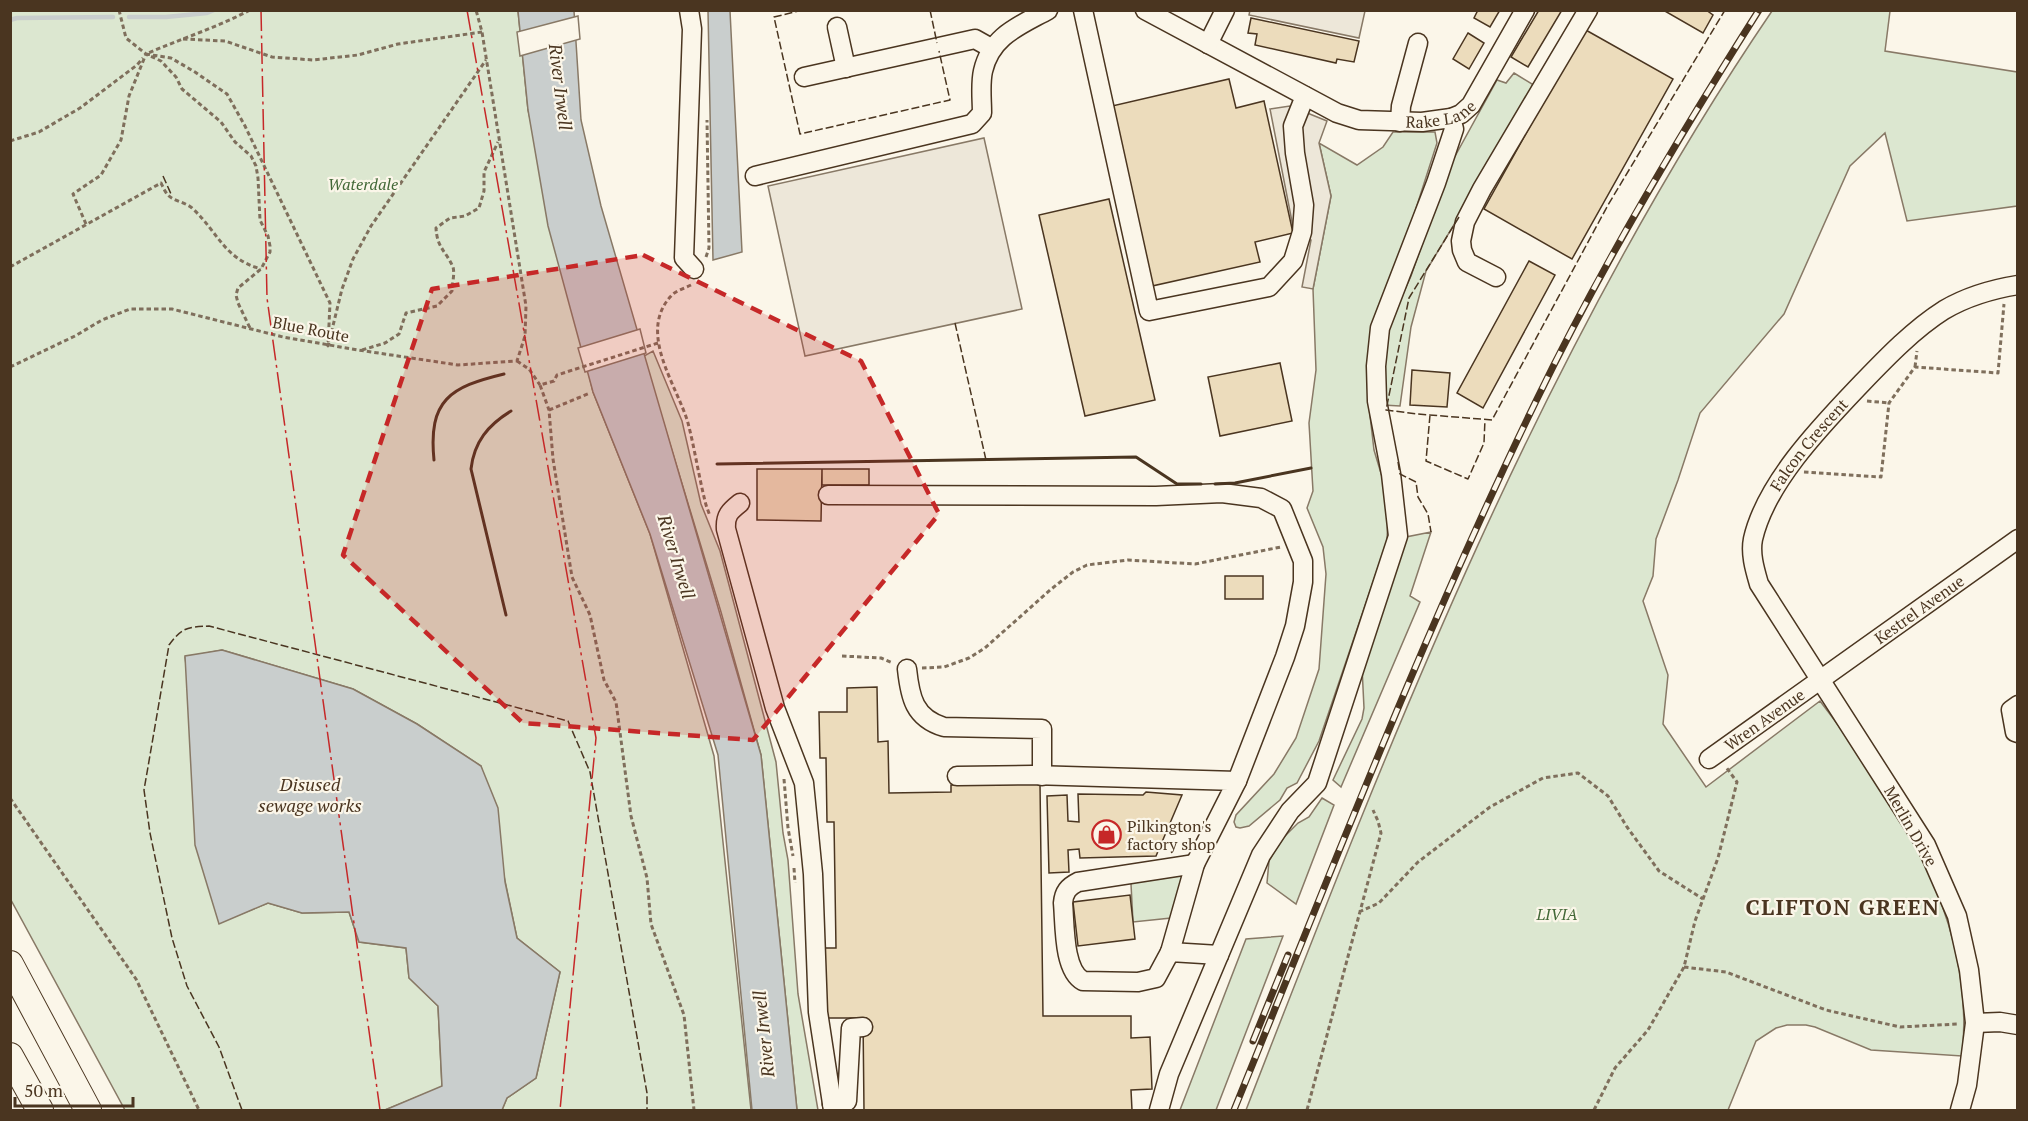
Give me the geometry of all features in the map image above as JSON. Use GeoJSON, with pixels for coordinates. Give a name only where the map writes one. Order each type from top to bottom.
{"type":"FeatureCollection","features":[{"type":"Feature","properties":{"kind":"highway"},"geometry":{"type":"LineString","coordinates":[[10,964],[88,1110]]}},
{"type":"Feature","properties":{"kind":"highway"},"geometry":{"type":"LineString","coordinates":[[10,1056],[40,1110]]}},
{"type":"Feature","properties":{"kind":"street"},"geometry":{"type":"LineString","coordinates":[[689,10],[692,29],[684,258],[694,269]]}},
{"type":"Feature","properties":{"kind":"street"},"geometry":{"type":"LineString","coordinates":[[755,176],[972,124],[982,113],[982,72],[991,48],[1009,31],[1048,10]]}},
{"type":"Feature","properties":{"kind":"street"},"geometry":{"type":"LineString","coordinates":[[1083,10],[1149,310],[1269,288],[1293,261],[1302,232],[1304,205],[1293,126],[1305,96]]}},
{"type":"Feature","properties":{"kind":"street","name":"Rake Lane"},"geometry":{"type":"LineString","coordinates":[[1144,10],[1337,113],[1359,120],[1400,122],[1451,118],[1472,105],[1526,10]]}},
{"type":"Feature","properties":{"kind":"street"},"geometry":{"type":"LineString","coordinates":[[1208,44],[1225,10]]}},
{"type":"Feature","properties":{"kind":"street"},"geometry":{"type":"LineString","coordinates":[[1496,277],[1467,262],[1461,241],[1465,222],[1482,189],[1588,10]]}},
{"type":"Feature","properties":{"kind":"street"},"geometry":{"type":"LineString","coordinates":[[837,27],[846,68]]}},
{"type":"Feature","properties":{"kind":"street"},"geometry":{"type":"LineString","coordinates":[[804,77],[975,39],[991,48]]}},
{"type":"Feature","properties":{"kind":"street"},"geometry":{"type":"LineString","coordinates":[[1400,122],[1401,106],[1418,43]]}},
{"type":"Feature","properties":{"kind":"street"},"geometry":{"type":"LineString","coordinates":[[1160,1110],[1169,1074],[1262,855],[1290,811],[1317,783],[1398,536],[1391,474],[1377,401],[1376,366],[1380,328],[1436,183],[1454,129],[1451,118]]}},
{"type":"Feature","properties":{"kind":"street","name":"Falcon Crescent"},"geometry":{"type":"LineString","coordinates":[[1820,679],[1759,584],[1753,563],[1753,540],[1768,501],[1812,436],[1882,363],[1918,330],[1945,310],[1979,294],[2012,286]]}},
{"type":"Feature","properties":{"kind":"street"},"geometry":{"type":"LineString","coordinates":[[828,495],[1222,493],[1261,498],[1282,509],[1303,561],[1303,582],[1295,626],[1237,781],[1195,864],[1170,952],[1156,978],[1152,980],[1083,981],[1076,978],[1070,964],[1063,903],[1067,889],[1078,882],[1195,864]]}},
{"type":"Feature","properties":{"kind":"street"},"geometry":{"type":"LineString","coordinates":[[740,503],[729,512],[725,519],[726,529],[775,708],[804,783],[813,874],[818,1012],[833,1107],[847,1101],[850,1028],[863,1027]]}},
{"type":"Feature","properties":{"kind":"street","name":"Kestrel Avenue"},"geometry":{"type":"LineString","coordinates":[[1820,679],[2018,539]]}},
{"type":"Feature","properties":{"kind":"street"},"geometry":{"type":"LineString","coordinates":[[907,669],[909,689],[914,704],[931,723],[944,727],[1042,729],[1042,776]]}},
{"type":"Feature","properties":{"kind":"street","name":"Wren Avenue"},"geometry":{"type":"LineString","coordinates":[[1712,757],[1820,679]]}},
{"type":"Feature","properties":{"kind":"street","name":"Merlin Drive"},"geometry":{"type":"LineString","coordinates":[[1820,679],[1926,845],[1957,916],[1970,970],[1975,1023],[1967,1085],[1960,1110]]}},
{"type":"Feature","properties":{"kind":"street"},"geometry":{"type":"LineString","coordinates":[[2018,705],[2011,710],[2015,732],[2018,733]]}},
{"type":"Feature","properties":{"kind":"street"},"geometry":{"type":"LineString","coordinates":[[957,776],[1237,781]]}},
{"type":"Feature","properties":{"kind":"street"},"geometry":{"type":"LineString","coordinates":[[1170,952],[1219,955]]}},
{"type":"Feature","properties":{"kind":"street"},"geometry":{"type":"LineString","coordinates":[[1975,1023],[2001,1022],[2018,1025]]}},
{"type":"Feature","properties":{"kind":"path"},"geometry":{"type":"LineString","coordinates":[[10,267],[160,183],[169,197],[189,206],[202,218],[227,251],[246,264],[261,268],[270,252],[268,236],[260,220],[258,178],[251,156],[235,142],[221,122],[182,89],[176,77],[161,61],[146,54],[126,38],[119,10]]}},
{"type":"Feature","properties":{"kind":"path"},"geometry":{"type":"LineString","coordinates":[[10,141],[39,132],[80,108],[137,64],[146,54],[225,23],[250,10]]}},
{"type":"Feature","properties":{"kind":"path"},"geometry":{"type":"LineString","coordinates":[[476,10],[482,32],[526,306],[525,336],[518,361]]}},
{"type":"Feature","properties":{"kind":"path"},"geometry":{"type":"LineString","coordinates":[[181,39],[225,41],[272,57],[313,60],[358,56],[398,44],[482,32]]}},
{"type":"Feature","properties":{"kind":"path"},"geometry":{"type":"LineString","coordinates":[[86,224],[73,194],[101,175],[122,140],[129,96],[146,54]]}},
{"type":"Feature","properties":{"kind":"path"},"geometry":{"type":"LineString","coordinates":[[146,54],[171,58],[226,94],[245,126],[330,303],[328,346]]}},
{"type":"Feature","properties":{"kind":"path"},"geometry":{"type":"LineString","coordinates":[[328,346],[342,289],[353,259],[371,226],[486,60]]}},
{"type":"Feature","properties":{"kind":"path","name":"Blue Route"},"geometry":{"type":"LineString","coordinates":[[261,268],[238,288],[236,295],[250,328],[328,346],[358,350],[385,343],[399,334],[405,313],[437,306],[452,291],[454,269],[436,240],[436,228],[450,218],[465,216],[479,208],[484,191],[484,172],[499,141]]}},
{"type":"Feature","properties":{"kind":"path"},"geometry":{"type":"LineString","coordinates":[[1787,471],[1881,477],[1889,404],[1915,367],[1998,373],[2012,286]]}},
{"type":"Feature","properties":{"kind":"path"},"geometry":{"type":"LineString","coordinates":[[10,367],[75,336],[102,320],[130,309],[172,309],[250,328]]}},
{"type":"Feature","properties":{"kind":"path"},"geometry":{"type":"LineString","coordinates":[[540,385],[554,381],[557,375],[658,343],[687,422],[710,516]]}},
{"type":"Feature","properties":{"kind":"path"},"geometry":{"type":"LineString","coordinates":[[358,350],[458,365],[518,361],[529,369],[540,385],[549,410],[572,578],[590,615],[604,680],[616,702],[631,816],[647,878],[651,924],[684,1015],[694,1110]]}},
{"type":"Feature","properties":{"kind":"path"},"geometry":{"type":"LineString","coordinates":[[549,410],[590,393]]}},
{"type":"Feature","properties":{"kind":"path"},"geometry":{"type":"LineString","coordinates":[[842,657],[881,658],[902,669],[944,667],[969,658],[985,648],[1050,590],[1073,572],[1087,565],[1128,560],[1195,564],[1274,549],[1297,542]]}},
{"type":"Feature","properties":{"kind":"path"},"geometry":{"type":"LineString","coordinates":[[1594,1110],[1614,1068],[1648,1029],[1684,967],[1695,921],[1719,858],[1737,782],[1712,757]]}},
{"type":"Feature","properties":{"kind":"path"},"geometry":{"type":"LineString","coordinates":[[783,773],[788,828],[794,858],[795,892]]}},
{"type":"Feature","properties":{"kind":"path"},"geometry":{"type":"LineString","coordinates":[[1359,912],[1379,903],[1418,862],[1490,807],[1543,778],[1578,773],[1608,796],[1659,872],[1703,899]]}},
{"type":"Feature","properties":{"kind":"path"},"geometry":{"type":"LineString","coordinates":[[10,798],[136,979],[199,1110]]}},
{"type":"Feature","properties":{"kind":"path"},"geometry":{"type":"LineString","coordinates":[[1307,1110],[1381,834],[1373,810]]}},
{"type":"Feature","properties":{"kind":"path"},"geometry":{"type":"LineString","coordinates":[[1684,967],[1726,972],[1826,1010],[1900,1027],[1975,1023]]}},
{"type":"Feature","properties":{"kind":"highlighted area"},"geometry":{"type":"Polygon","coordinates":[[[643,255],[861,361],[939,514],[753,740],[523,723],[343,555],[432,289],[643,255]]]}},
{"type":"Feature","properties":{"kind":"green space","name":"Waterdale"},"geometry":{"type":"Polygon","coordinates":[[[10,11],[518,11],[528,110],[593,392],[650,534],[714,756],[751,1110],[502,1110],[507,1098],[536,1078],[560,972],[517,938],[481,766],[417,724],[353,689],[222,650],[185,657],[219,923],[268,903],[302,913],[349,912],[359,942],[406,948],[409,978],[438,1006],[442,1087],[385,1110],[125,1110],[11,900],[10,11]]]}},
{"type":"Feature","properties":{"kind":"green space","name":"LIVIA"},"geometry":{"type":"Polygon","coordinates":[[[1772,11],[1890,11],[1885,51],[2017,72],[2017,206],[1907,221],[1885,133],[1850,166],[1784,314],[1700,413],[1656,539],[1653,576],[1643,601],[1668,675],[1663,724],[1706,787],[1820,701],[1877,781],[1903,823],[1926,866],[1944,911],[1957,958],[1963,1006],[1962,1056],[1871,1050],[1815,1027],[1787,1025],[1776,1028],[1756,1041],[1728,1110],[1246,1110],[1416,685],[1543,407],[1613,272],[1689,140],[1772,11]]]}},
{"type":"Feature","properties":{"kind":"green space"},"geometry":{"type":"Polygon","coordinates":[[[1514,73],[1537,87],[1426,271],[1411,327],[1400,406],[1383,405],[1381,392],[1387,329],[1411,276],[1448,169],[1497,80],[1506,83],[1514,73]]]}},
{"type":"Feature","properties":{"kind":"green space"},"geometry":{"type":"Polygon","coordinates":[[[1393,132],[1435,132],[1437,143],[1411,224],[1378,308],[1370,341],[1367,371],[1368,398],[1374,450],[1383,480],[1388,513],[1387,541],[1319,741],[1297,783],[1287,788],[1280,800],[1249,826],[1240,828],[1236,827],[1234,822],[1236,815],[1274,774],[1296,738],[1319,669],[1326,574],[1323,547],[1307,508],[1313,491],[1309,423],[1316,370],[1313,289],[1331,196],[1319,143],[1357,165],[1383,147],[1393,132]]]}},
{"type":"Feature","properties":{"kind":"green space"},"geometry":{"type":"Polygon","coordinates":[[[653,351],[682,421],[701,504],[720,551],[776,762],[788,860],[798,994],[818,1110],[797,1110],[761,755],[721,612],[649,375],[644,356],[653,351]]]}},
{"type":"Feature","properties":{"kind":"green space"},"geometry":{"type":"Polygon","coordinates":[[[1431,532],[1410,596],[1420,602],[1341,787],[1333,780],[1362,719],[1364,708],[1362,667],[1406,537],[1431,532]]]}},
{"type":"Feature","properties":{"kind":"green space"},"geometry":{"type":"Polygon","coordinates":[[[1322,798],[1334,805],[1296,904],[1267,883],[1269,861],[1280,841],[1298,823],[1309,817],[1322,798]]]}},
{"type":"Feature","properties":{"kind":"green space"},"geometry":{"type":"Polygon","coordinates":[[[1184,875],[1171,918],[1133,922],[1131,884],[1133,881],[1184,875]]]}},
{"type":"Feature","properties":{"kind":"green space"},"geometry":{"type":"Polygon","coordinates":[[[1283,936],[1216,1110],[1180,1110],[1246,939],[1283,936]]]}},
{"type":"Feature","properties":{"kind":"shaded area"},"geometry":{"type":"Polygon","coordinates":[[[1250,10],[1365,11],[1359,38],[1249,15],[1250,10]]]}},
{"type":"Feature","properties":{"kind":"shaded area"},"geometry":{"type":"Polygon","coordinates":[[[1290,106],[1327,121],[1319,143],[1331,196],[1313,289],[1302,287],[1311,240],[1295,237],[1270,109],[1290,106]]]}},
{"type":"Feature","properties":{"kind":"shaded area"},"geometry":{"type":"Polygon","coordinates":[[[984,138],[1022,309],[805,356],[768,186],[984,138]]]}},
{"type":"Feature","properties":{"kind":"water","name":"River Irwell"},"geometry":{"type":"Polygon","coordinates":[[[518,11],[574,11],[581,120],[601,206],[761,755],[797,1110],[752,1110],[718,755],[650,534],[593,392],[548,226],[528,110],[518,11]]]}},
{"type":"Feature","properties":{"kind":"water"},"geometry":{"type":"Polygon","coordinates":[[[708,11],[730,11],[742,252],[713,260],[708,11]]]}},
{"type":"Feature","properties":{"kind":"water","name":"Disused sewage works"},"geometry":{"type":"Polygon","coordinates":[[[222,650],[353,689],[417,724],[481,766],[498,808],[505,882],[517,938],[560,972],[536,1078],[507,1098],[502,1110],[385,1110],[442,1086],[438,1006],[409,978],[406,948],[359,942],[349,912],[302,913],[268,903],[219,924],[195,845],[185,656],[222,650]]]}},
{"type":"Feature","properties":{"kind":"pier"},"geometry":{"type":"Polygon","coordinates":[[[578,16],[580,39],[520,56],[517,32],[578,16]]]}},
{"type":"Feature","properties":{"kind":"pier"},"geometry":{"type":"Polygon","coordinates":[[[640,329],[646,353],[585,372],[578,348],[640,329]]]}},
{"type":"Feature","properties":{"kind":"building"},"geometry":{"type":"Polygon","coordinates":[[[1478,10],[1500,10],[1490,27],[1474,18],[1478,10]]]}},
{"type":"Feature","properties":{"kind":"building"},"geometry":{"type":"Polygon","coordinates":[[[1539,10],[1562,10],[1528,67],[1511,57],[1539,10]]]}},
{"type":"Feature","properties":{"kind":"building"},"geometry":{"type":"Polygon","coordinates":[[[1663,10],[1706,10],[1713,15],[1703,33],[1663,10]]]}},
{"type":"Feature","properties":{"kind":"building"},"geometry":{"type":"Polygon","coordinates":[[[1251,18],[1359,41],[1354,62],[1337,59],[1336,63],[1255,45],[1257,34],[1248,33],[1251,18]]]}},
{"type":"Feature","properties":{"kind":"building"},"geometry":{"type":"Polygon","coordinates":[[[1584,29],[1673,79],[1572,259],[1484,209],[1584,29]]]}},
{"type":"Feature","properties":{"kind":"building"},"geometry":{"type":"Polygon","coordinates":[[[1468,33],[1484,43],[1469,69],[1453,59],[1468,33]]]}},
{"type":"Feature","properties":{"kind":"building"},"geometry":{"type":"Polygon","coordinates":[[[1229,79],[1236,108],[1264,101],[1293,233],[1255,242],[1260,262],[1152,286],[1112,106],[1229,79]]]}},
{"type":"Feature","properties":{"kind":"building"},"geometry":{"type":"Polygon","coordinates":[[[1109,199],[1155,400],[1085,416],[1039,215],[1109,199]]]}},
{"type":"Feature","properties":{"kind":"building"},"geometry":{"type":"Polygon","coordinates":[[[1529,261],[1555,275],[1483,408],[1457,393],[1529,261]]]}},
{"type":"Feature","properties":{"kind":"building"},"geometry":{"type":"Polygon","coordinates":[[[1280,363],[1292,421],[1220,436],[1208,377],[1280,363]]]}},
{"type":"Feature","properties":{"kind":"building"},"geometry":{"type":"Polygon","coordinates":[[[1412,370],[1450,373],[1447,407],[1410,405],[1412,370]]]}},
{"type":"Feature","properties":{"kind":"building"},"geometry":{"type":"Polygon","coordinates":[[[757,469],[822,469],[821,521],[757,520],[757,469]]]}},
{"type":"Feature","properties":{"kind":"building"},"geometry":{"type":"Polygon","coordinates":[[[822,469],[869,469],[869,485],[822,485],[822,469]]]}},
{"type":"Feature","properties":{"kind":"building"},"geometry":{"type":"Polygon","coordinates":[[[1225,576],[1263,576],[1263,599],[1225,599],[1225,576]]]}},
{"type":"Feature","properties":{"kind":"building"},"geometry":{"type":"Polygon","coordinates":[[[877,687],[878,742],[888,741],[889,793],[951,792],[951,785],[1040,784],[1043,1016],[1131,1016],[1131,1038],[1150,1037],[1152,1089],[1131,1090],[1132,1110],[864,1110],[863,1018],[825,1018],[824,948],[836,948],[834,822],[827,822],[826,758],[820,758],[819,712],[847,712],[847,688],[877,687]]]}},
{"type":"Feature","properties":{"kind":"building","name":"Pilkington's factory shop"},"geometry":{"type":"Polygon","coordinates":[[[1146,792],[1182,795],[1156,856],[1080,858],[1079,849],[1068,850],[1069,872],[1049,873],[1047,796],[1067,795],[1068,821],[1079,822],[1078,794],[1143,795],[1146,792]]]}},
{"type":"Feature","properties":{"kind":"building"},"geometry":{"type":"Polygon","coordinates":[[[1130,895],[1135,939],[1078,946],[1073,902],[1130,895]]]}},
{"type":"Feature","properties":{"kind":"waterway"},"geometry":{"type":"LineString","coordinates":[[129,17],[166,17],[207,13],[214,10]]}},
{"type":"Feature","properties":{"kind":"waterway"},"geometry":{"type":"LineString","coordinates":[[10,20],[113,17]]}},
{"type":"Feature","properties":{"kind":"railway"},"geometry":{"type":"LineString","coordinates":[[1234,1110],[1417,663],[1537,399],[1588,299],[1642,202],[1759,10]]}},
{"type":"Feature","properties":{"kind":"railway"},"geometry":{"type":"LineString","coordinates":[[1253,1041],[1288,955]]}},
{"type":"Feature","properties":{"kind":"fence"},"geometry":{"type":"LineString","coordinates":[[803,10],[774,17],[800,134],[950,100],[939,51]]}},
{"type":"Feature","properties":{"kind":"fence"},"geometry":{"type":"LineString","coordinates":[[930,10],[937,43]]}},
{"type":"Feature","properties":{"kind":"fence"},"geometry":{"type":"LineString","coordinates":[[1459,217],[1409,298],[1386,410],[1492,420],[1608,205],[1725,10]]}},
{"type":"Feature","properties":{"kind":"fence"},"geometry":{"type":"LineString","coordinates":[[163,176],[171,194]]}},
{"type":"Feature","properties":{"kind":"fence"},"geometry":{"type":"LineString","coordinates":[[955,323],[986,460]]}},
{"type":"Feature","properties":{"kind":"fence"},"geometry":{"type":"LineString","coordinates":[[1430,415],[1426,461],[1468,479],[1484,443],[1485,419]]}},
{"type":"Feature","properties":{"kind":"fence"},"geometry":{"type":"LineString","coordinates":[[1398,462],[1400,474],[1416,482],[1418,497],[1428,514],[1431,532]]}},
{"type":"Feature","properties":{"kind":"fence"},"geometry":{"type":"LineString","coordinates":[[242,1110],[219,1047],[187,986],[172,938],[150,833],[144,790],[169,645],[182,631],[196,627],[209,626],[568,721],[590,772],[647,1093],[647,1110]]}},
{"type":"Feature","properties":{"kind":"wall"},"geometry":{"type":"LineString","coordinates":[[434,460],[435,423],[446,399],[469,384],[504,374]]}},
{"type":"Feature","properties":{"kind":"wall"},"geometry":{"type":"LineString","coordinates":[[506,615],[471,469],[479,442],[495,422],[511,411]]}},
{"type":"Feature","properties":{"kind":"wall"},"geometry":{"type":"LineString","coordinates":[[717,464],[1136,457],[1177,484],[1201,484]]}},
{"type":"Feature","properties":{"kind":"wall"},"geometry":{"type":"LineString","coordinates":[[1215,484],[1235,483],[1311,468]]}},
{"type":"Feature","properties":{"kind":"power"},"geometry":{"type":"LineString","coordinates":[[261,10],[267,298],[380,1110]]}},
{"type":"Feature","properties":{"kind":"power"},"geometry":{"type":"LineString","coordinates":[[467,10],[596,738],[560,1110]]}},
{"type":"Feature","properties":{"kind":"place","name":"Pilkington's factory shop"},"geometry":{"type":"Point","coordinates":[1106,835]}},
{"type":"Feature","properties":{"kind":"district","name":"CLIFTON GREEN"},"geometry":{"type":"Point","coordinates":[1843,907]}}]}
